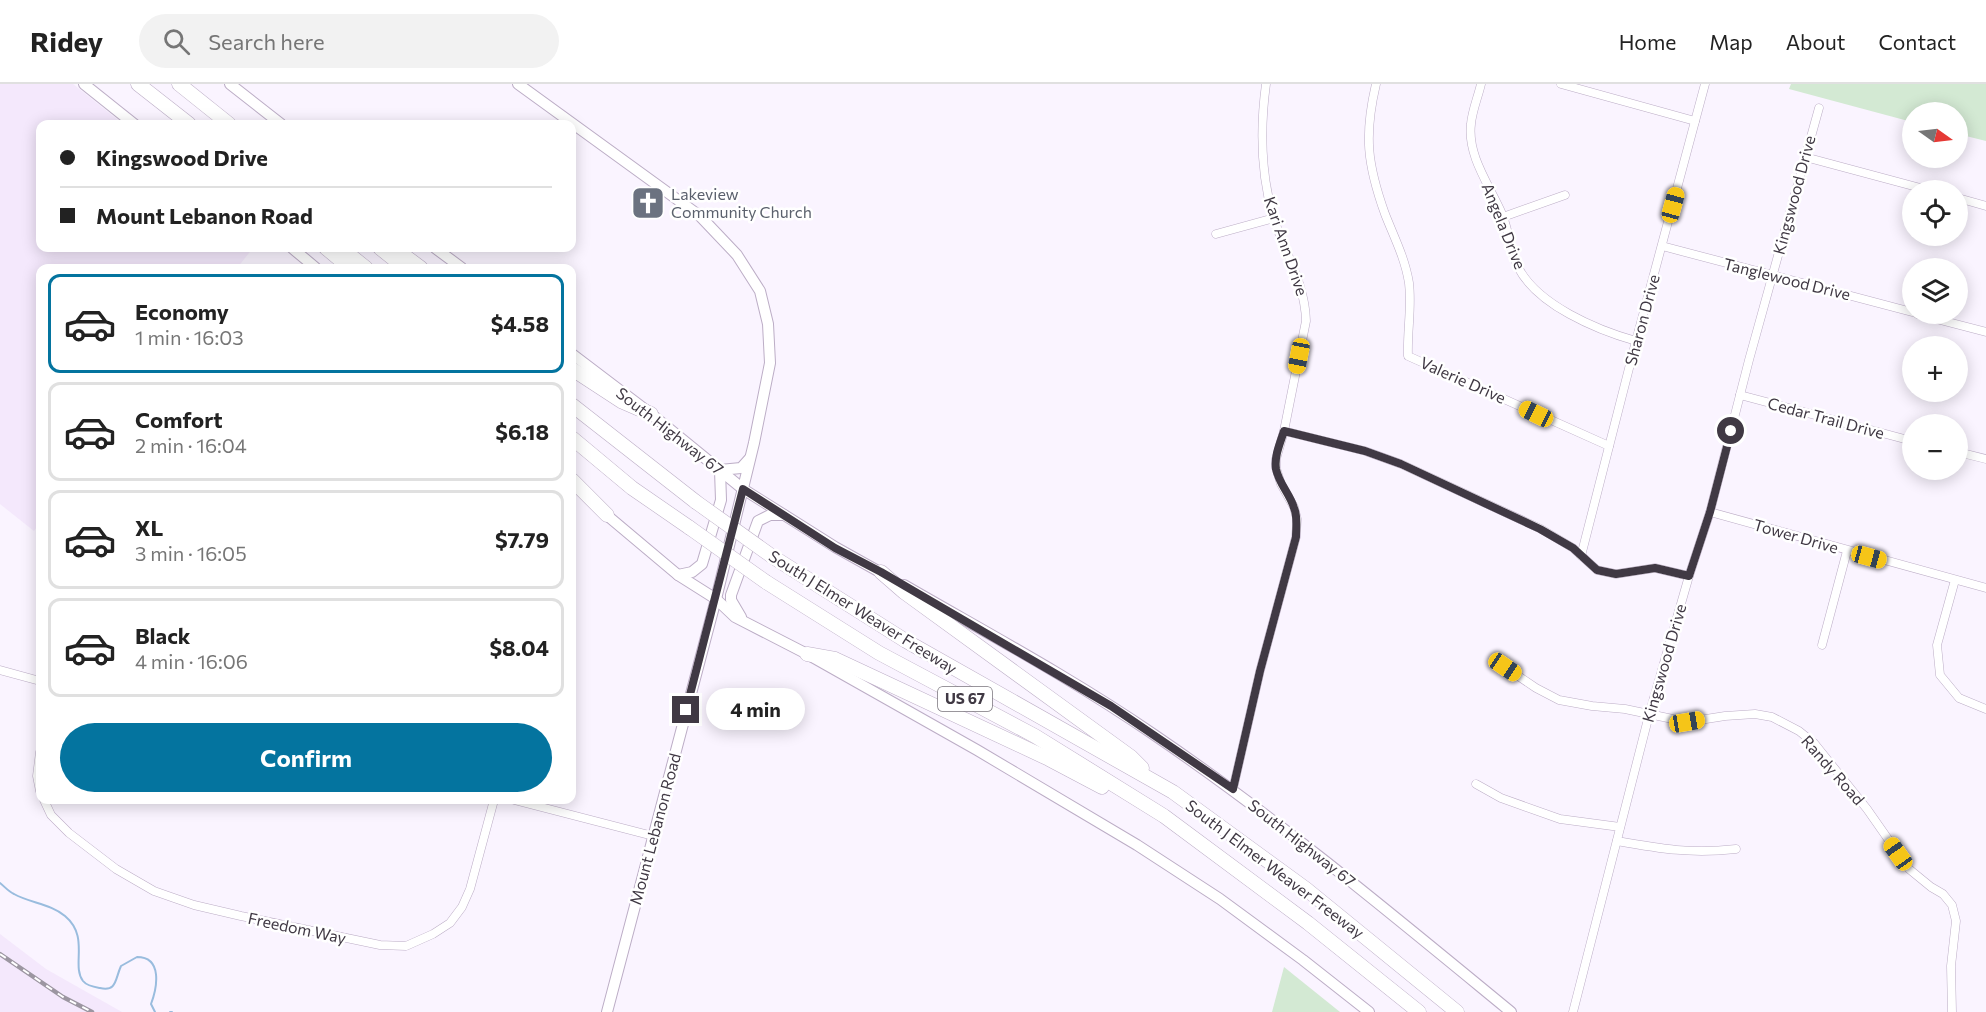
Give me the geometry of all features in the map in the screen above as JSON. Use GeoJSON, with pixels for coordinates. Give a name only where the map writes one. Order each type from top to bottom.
{"type":"FeatureCollection","features":[{"type":"Feature","properties":{"kind":"highway"},"geometry":{"type":"LineString","coordinates":[[138,84],[184,120]]}},
{"type":"Feature","properties":{"kind":"highway"},"geometry":{"type":"LineString","coordinates":[[178,84],[224,120]]}},
{"type":"Feature","properties":{"kind":"highway"},"geometry":{"type":"LineString","coordinates":[[331,252],[345,264]]}},
{"type":"Feature","properties":{"kind":"highway"},"geometry":{"type":"LineString","coordinates":[[346,252],[361,264]]}},
{"type":"Feature","properties":{"kind":"highway"},"geometry":{"type":"LineString","coordinates":[[385,252],[400,264]]}},
{"type":"Feature","properties":{"kind":"highway"},"geometry":{"type":"LineString","coordinates":[[400,252],[416,264]]}},
{"type":"Feature","properties":{"kind":"highway"},"geometry":{"type":"LineString","coordinates":[[576,372],[621,401],[651,414]]}},
{"type":"Feature","properties":{"kind":"highway","name":"South J Elmer Weaver Freeway"},"geometry":{"type":"LineString","coordinates":[[576,408],[696,502],[773,557],[906,641],[1151,779],[1306,888],[1457,1012]]}},
{"type":"Feature","properties":{"kind":"highway","name":"South J Elmer Weaver Freeway"},"geometry":{"type":"LineString","coordinates":[[576,441],[632,488],[766,582],[879,653],[1035,736],[1164,816],[1308,923],[1419,1012]]}},
{"type":"Feature","properties":{"kind":"highway"},"geometry":{"type":"LineString","coordinates":[[576,484],[607,515]]}},
{"type":"Feature","properties":{"kind":"highway"},"geometry":{"type":"LineString","coordinates":[[881,572],[904,592],[1131,757],[1151,779]]}},
{"type":"Feature","properties":{"kind":"highway"},"geometry":{"type":"LineString","coordinates":[[807,654],[836,659],[1049,759],[1121,798],[1164,816]]}},
{"type":"Feature","properties":{"kind":"main road"},"geometry":{"type":"LineString","coordinates":[[84,84],[129,120]]}},
{"type":"Feature","properties":{"kind":"main road"},"geometry":{"type":"LineString","coordinates":[[230,84],[276,120]]}},
{"type":"Feature","properties":{"kind":"main road","name":"Mount Lebanon Road"},"geometry":{"type":"LineString","coordinates":[[518,84],[568,120]]}},
{"type":"Feature","properties":{"kind":"main road","name":"Mount Lebanon Road"},"geometry":{"type":"LineString","coordinates":[[576,126],[700,216],[737,255],[760,291],[768,324],[770,363],[751,457],[716,599],[607,1012]]}},
{"type":"Feature","properties":{"kind":"main road"},"geometry":{"type":"LineString","coordinates":[[297,252],[311,264]]}},
{"type":"Feature","properties":{"kind":"main road"},"geometry":{"type":"LineString","coordinates":[[440,252],[457,264]]}},
{"type":"Feature","properties":{"kind":"main road","name":"South Highway 67"},"geometry":{"type":"LineString","coordinates":[[576,357],[651,414],[743,489],[835,548],[881,572],[1111,706],[1233,789],[1511,1012]]}},
{"type":"Feature","properties":{"kind":"main road"},"geometry":{"type":"LineString","coordinates":[[678,575],[692,572],[702,564],[721,500],[720,470],[741,468],[751,457]]}},
{"type":"Feature","properties":{"kind":"main road"},"geometry":{"type":"LineString","coordinates":[[576,489],[678,575],[716,599],[735,617],[807,654],[977,750],[1137,845],[1238,912],[1304,960],[1369,1012]]}},
{"type":"Feature","properties":{"kind":"main road"},"geometry":{"type":"LineString","coordinates":[[742,619],[731,596],[758,521],[770,515],[784,515]]}},
{"type":"Feature","properties":{"kind":"street","name":"Kari Ann Drive"},"geometry":{"type":"LineString","coordinates":[[1233,789],[1260,671],[1296,537],[1297,519],[1294,507],[1281,484],[1276,459],[1284,431],[1306,321],[1306,302],[1274,218],[1266,185],[1262,117],[1266,84]]}},
{"type":"Feature","properties":{"kind":"street","name":"Valerie Drive"},"geometry":{"type":"LineString","coordinates":[[1376,84],[1368,127],[1370,165],[1385,214],[1401,250],[1409,284],[1408,356],[1609,446]]}},
{"type":"Feature","properties":{"kind":"street","name":"Angela Drive"},"geometry":{"type":"LineString","coordinates":[[1481,84],[1470,124],[1471,143],[1476,160],[1503,217],[1520,270],[1549,302],[1601,328],[1636,341]]}},
{"type":"Feature","properties":{"kind":"street"},"geometry":{"type":"LineString","coordinates":[[1561,84],[1695,121]]}},
{"type":"Feature","properties":{"kind":"street","name":"Sharon Drive"},"geometry":{"type":"LineString","coordinates":[[1581,556],[1705,84]]}},
{"type":"Feature","properties":{"kind":"street","name":"Kingswood Drive"},"geometry":{"type":"LineString","coordinates":[[1573,1012],[1649,715],[1710,512],[1818,108]]}},
{"type":"Feature","properties":{"kind":"street"},"geometry":{"type":"LineString","coordinates":[[1805,157],[1902,183]]}},
{"type":"Feature","properties":{"kind":"street"},"geometry":{"type":"LineString","coordinates":[[1503,217],[1565,195]]}},
{"type":"Feature","properties":{"kind":"street"},"geometry":{"type":"LineString","coordinates":[[1968,201],[1986,206]]}},
{"type":"Feature","properties":{"kind":"street"},"geometry":{"type":"LineString","coordinates":[[1216,234],[1274,218]]}},
{"type":"Feature","properties":{"kind":"street","name":"Tanglewood Drive"},"geometry":{"type":"LineString","coordinates":[[1662,246],[1902,310]]}},
{"type":"Feature","properties":{"kind":"street","name":"Tanglewood Drive"},"geometry":{"type":"LineString","coordinates":[[1956,324],[1986,332]]}},
{"type":"Feature","properties":{"kind":"street","name":"Cedar Trail Drive"},"geometry":{"type":"LineString","coordinates":[[1740,395],[1902,438]]}},
{"type":"Feature","properties":{"kind":"street"},"geometry":{"type":"LineString","coordinates":[[1284,431],[1365,451],[1401,464],[1563,541],[1597,570],[1616,574],[1655,568],[1689,576]]}},
{"type":"Feature","properties":{"kind":"street"},"geometry":{"type":"LineString","coordinates":[[1968,454],[1986,459]]}},
{"type":"Feature","properties":{"kind":"street","name":"Tower Drive"},"geometry":{"type":"LineString","coordinates":[[1710,512],[1986,588]]}},
{"type":"Feature","properties":{"kind":"street"},"geometry":{"type":"LineString","coordinates":[[1822,645],[1847,551]]}},
{"type":"Feature","properties":{"kind":"street"},"geometry":{"type":"LineString","coordinates":[[1955,580],[1937,645],[1940,675],[1959,698],[1986,709]]}},
{"type":"Feature","properties":{"kind":"street","name":"Randy Road"},"geometry":{"type":"LineString","coordinates":[[1505,667],[1559,700],[1625,709],[1687,722],[1755,714],[1772,717],[1799,731],[1814,743],[1867,809],[1909,869],[1943,894],[1952,905],[1956,921],[1952,958],[1952,1012]]}},
{"type":"Feature","properties":{"kind":"street"},"geometry":{"type":"LineString","coordinates":[[0,670],[36,680]]}},
{"type":"Feature","properties":{"kind":"street"},"geometry":{"type":"LineString","coordinates":[[1476,784],[1501,798],[1551,816],[1620,827]]}},
{"type":"Feature","properties":{"kind":"street","name":"Freedom Way"},"geometry":{"type":"LineString","coordinates":[[46,804],[51,815],[69,833],[116,869],[154,891],[194,906],[380,945],[406,946],[433,934],[450,923],[462,907],[470,889],[493,804]]}},
{"type":"Feature","properties":{"kind":"street"},"geometry":{"type":"LineString","coordinates":[[529,804],[653,836]]}},
{"type":"Feature","properties":{"kind":"street"},"geometry":{"type":"LineString","coordinates":[[1617,840],[1671,851],[1709,852],[1736,849]]}},
{"type":"Feature","properties":{"kind":"shaded area"},"geometry":{"type":"Polygon","coordinates":[[[0,84],[73,84],[118,120],[36,120],[36,252],[250,252],[240,264],[36,264],[36,528],[34,531],[0,504],[0,84]]]}},
{"type":"Feature","properties":{"kind":"shaded area"},"geometry":{"type":"Polygon","coordinates":[[[0,934],[46,969],[122,1012],[0,1012],[0,934]]]}},
{"type":"Feature","properties":{"kind":"green space"},"geometry":{"type":"Polygon","coordinates":[[[1791,84],[1986,84],[1986,141],[1968,136],[1968,102],[1902,102],[1902,119],[1789,89],[1791,84]]]}},
{"type":"Feature","properties":{"kind":"green space"},"geometry":{"type":"Polygon","coordinates":[[[1284,967],[1340,1012],[1272,1012],[1284,967]]]}},
{"type":"Feature","properties":{"kind":"waterway"},"geometry":{"type":"LineString","coordinates":[[0,883],[12,893],[59,912],[72,924],[79,942],[80,974],[83,981],[89,985],[110,988],[115,983],[121,966],[137,957],[151,962],[156,974],[151,1004],[155,1012]]}},
{"type":"Feature","properties":{"kind":"railway"},"geometry":{"type":"LineString","coordinates":[[0,954],[63,997],[92,1012]]}},
{"type":"Feature","properties":{"kind":"place","name":"Lakeview Community Church"},"geometry":{"type":"Point","coordinates":[648,203]}},
{"type":"Feature","properties":{"kind":"route"},"geometry":{"type":"LineString","coordinates":[[686,710],[743,489],[835,548],[1014,648],[1111,706],[1233,789],[1260,671],[1296,537],[1297,519],[1294,507],[1281,484],[1276,468],[1276,459],[1284,431],[1365,451],[1401,464],[1563,541],[1597,570],[1616,574],[1655,568],[1689,576],[1710,512],[1731,431]]}}]}
